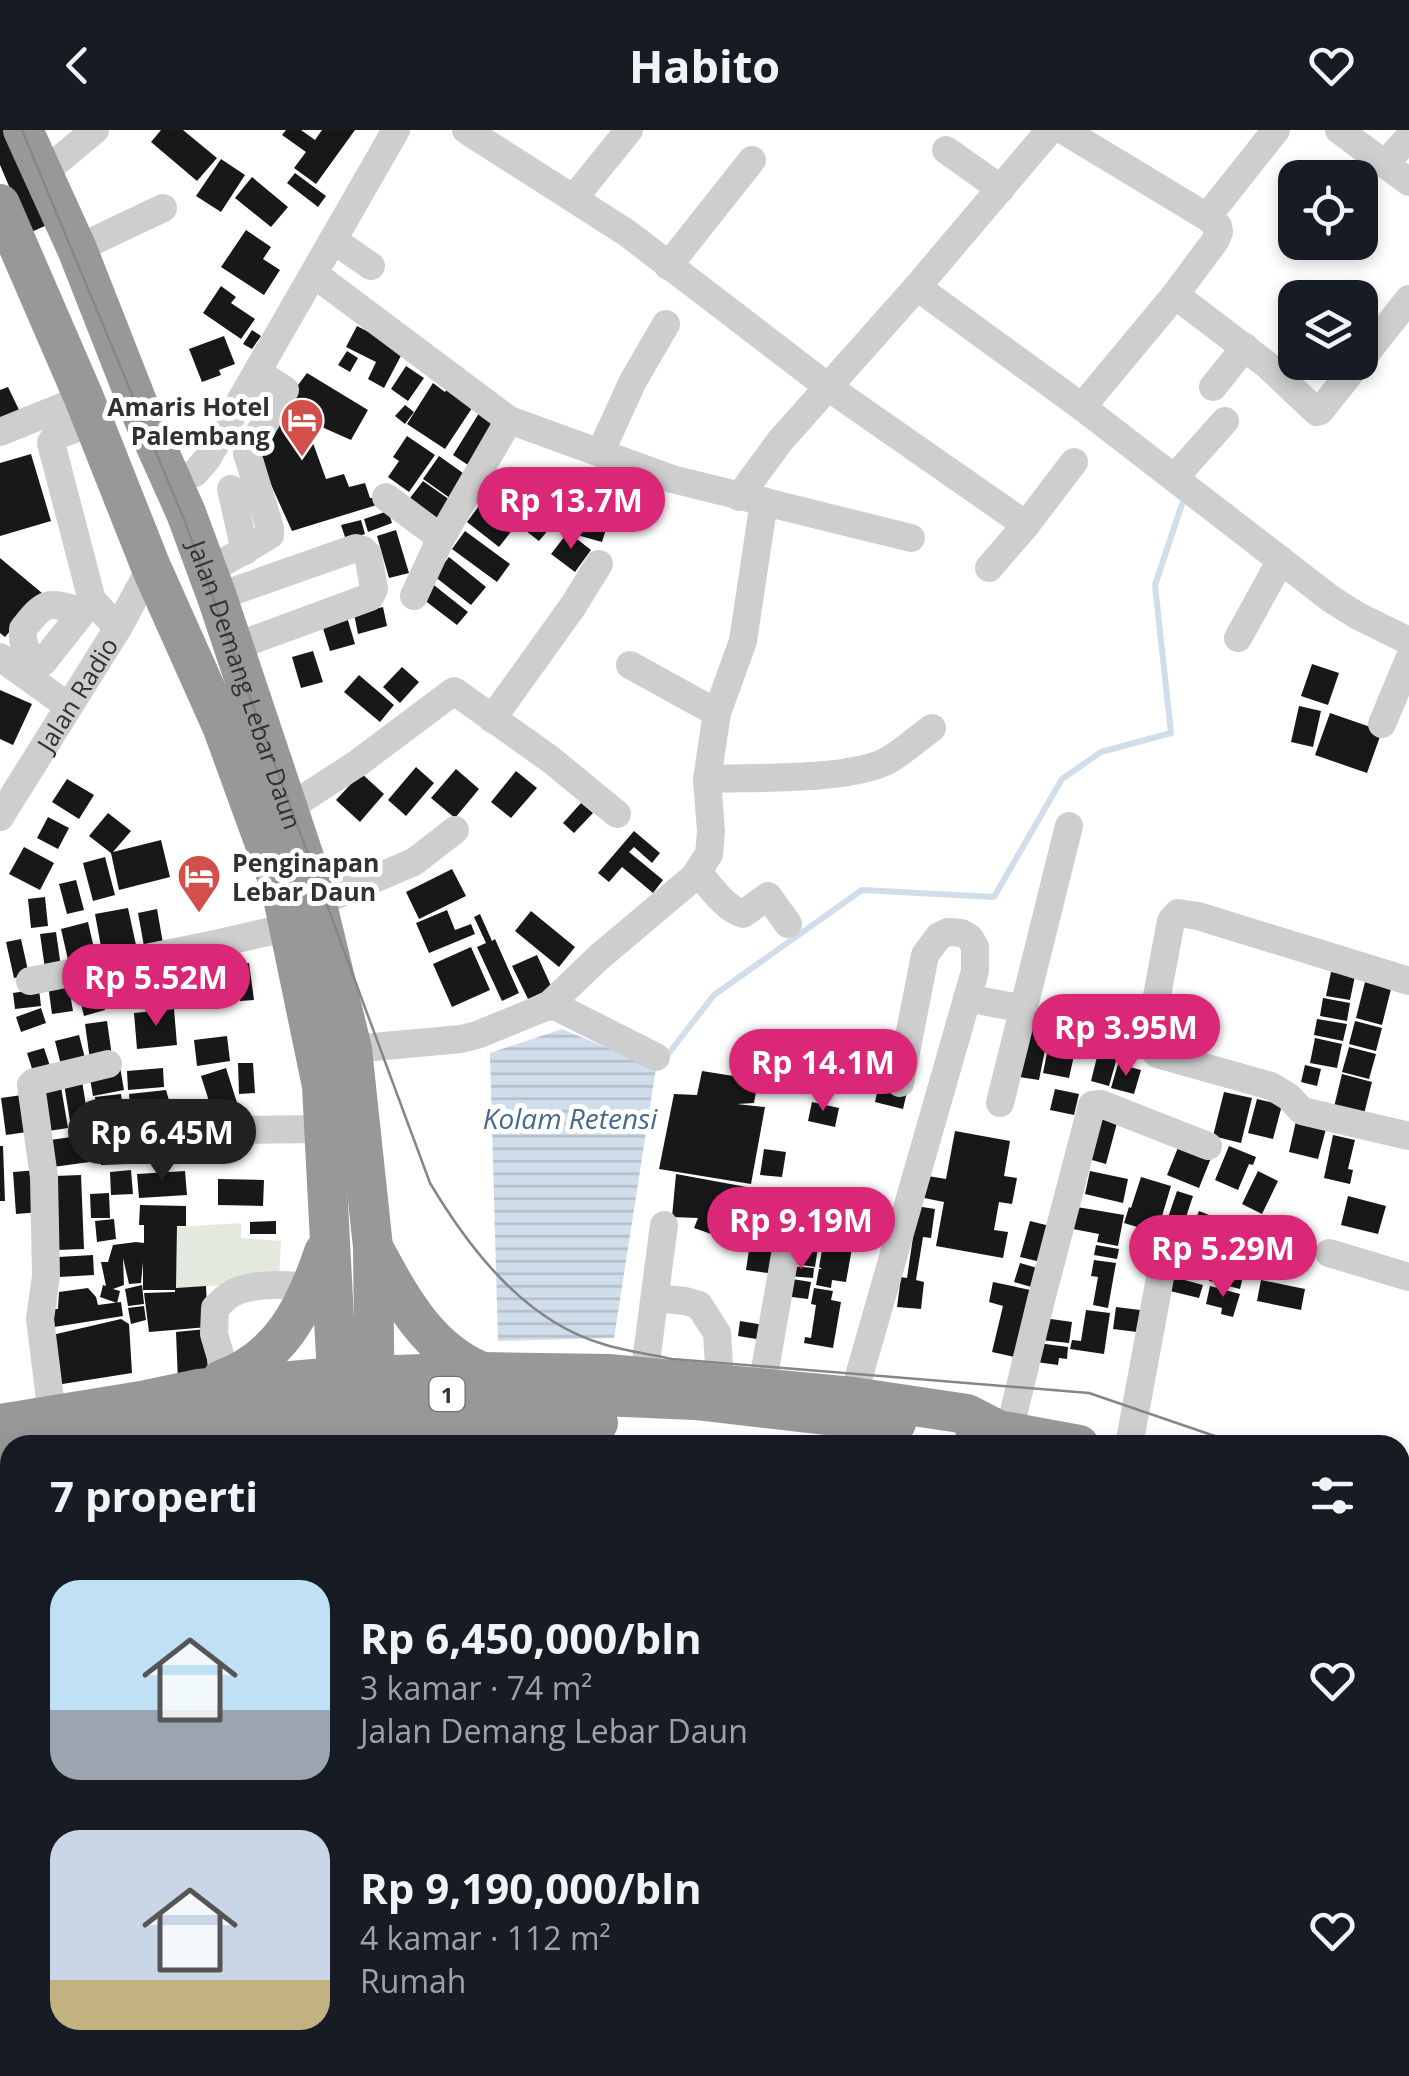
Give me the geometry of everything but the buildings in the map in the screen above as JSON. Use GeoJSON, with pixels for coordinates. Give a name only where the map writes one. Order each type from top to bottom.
{"type":"FeatureCollection","features":[{"type":"Feature","properties":{"kind":"highway","name":"Jalan Demang Lebar Daun"},"geometry":{"type":"LineString","coordinates":[[25,131],[173,482],[310,872],[303,915],[322,1086],[330,1234],[355,1376],[373,1435]]}},
{"type":"Feature","properties":{"kind":"highway","name":"Jalan Demang Lebar Daun"},"geometry":{"type":"LineString","coordinates":[[3,218],[222,726],[281,888],[303,915],[352,1049],[373,1247],[355,1376],[340,1435]]}},
{"type":"Feature","properties":{"kind":"highway"},"geometry":{"type":"LineString","coordinates":[[0,1424],[141,1401],[212,1383],[259,1361],[278,1342],[312,1288],[330,1234]]}},
{"type":"Feature","properties":{"kind":"highway"},"geometry":{"type":"LineString","coordinates":[[373,1247],[397,1291],[427,1332],[455,1359],[482,1372]]}},
{"type":"Feature","properties":{"kind":"highway"},"geometry":{"type":"LineString","coordinates":[[212,1383],[482,1372],[626,1376],[853,1397],[967,1414],[1005,1431]]}},
{"type":"Feature","properties":{"kind":"highway"},"geometry":{"type":"LineString","coordinates":[[577,1435],[574,1401],[585,1386],[626,1376]]}},
{"type":"Feature","properties":{"kind":"highway","name":"1"},"geometry":{"type":"LineString","coordinates":[[57,1435],[256,1408],[440,1394],[531,1393],[695,1400],[1026,1435]]}},
{"type":"Feature","properties":{"kind":"highway"},"geometry":{"type":"LineString","coordinates":[[141,1401],[167,1414],[177,1435]]}},
{"type":"Feature","properties":{"kind":"highway","name":"1"},"geometry":{"type":"LineString","coordinates":[[281,1435],[385,1424],[556,1422],[676,1426],[757,1435]]}},
{"type":"Feature","properties":{"kind":"street"},"geometry":{"type":"LineString","coordinates":[[42,174],[95,130]]}},
{"type":"Feature","properties":{"kind":"street"},"geometry":{"type":"LineString","coordinates":[[173,482],[202,466],[396,130]]}},
{"type":"Feature","properties":{"kind":"street"},"geometry":{"type":"LineString","coordinates":[[466,130],[626,233],[828,387],[1026,525]]}},
{"type":"Feature","properties":{"kind":"street"},"geometry":{"type":"LineString","coordinates":[[574,198],[629,130]]}},
{"type":"Feature","properties":{"kind":"street"},"geometry":{"type":"LineString","coordinates":[[352,1049],[461,1039],[548,1006],[699,873],[709,854],[707,779],[718,713],[743,642],[752,499],[780,441],[1050,130]]}},
{"type":"Feature","properties":{"kind":"street"},"geometry":{"type":"LineString","coordinates":[[1062,130],[1218,226],[1218,236],[1175,295],[1082,406]]}},
{"type":"Feature","properties":{"kind":"street"},"geometry":{"type":"LineString","coordinates":[[1207,217],[1276,130]]}},
{"type":"Feature","properties":{"kind":"street"},"geometry":{"type":"LineString","coordinates":[[1339,130],[1409,182]]}},
{"type":"Feature","properties":{"kind":"street"},"geometry":{"type":"LineString","coordinates":[[1385,164],[1409,137]]}},
{"type":"Feature","properties":{"kind":"street"},"geometry":{"type":"LineString","coordinates":[[946,150],[1001,189]]}},
{"type":"Feature","properties":{"kind":"street"},"geometry":{"type":"LineString","coordinates":[[668,266],[752,160]]}},
{"type":"Feature","properties":{"kind":"street"},"geometry":{"type":"LineString","coordinates":[[77,248],[164,208]]}},
{"type":"Feature","properties":{"kind":"street"},"geometry":{"type":"LineString","coordinates":[[333,240],[371,266]]}},
{"type":"Feature","properties":{"kind":"street"},"geometry":{"type":"LineString","coordinates":[[314,274],[509,420],[672,479],[911,538]]}},
{"type":"Feature","properties":{"kind":"street"},"geometry":{"type":"LineString","coordinates":[[917,286],[1082,406],[1344,608],[1409,641]]}},
{"type":"Feature","properties":{"kind":"street"},"geometry":{"type":"LineString","coordinates":[[1175,295],[1246,346],[1278,376]]}},
{"type":"Feature","properties":{"kind":"street"},"geometry":{"type":"LineString","coordinates":[[1378,338],[1409,299]]}},
{"type":"Feature","properties":{"kind":"street"},"geometry":{"type":"LineString","coordinates":[[600,453],[632,381],[666,324]]}},
{"type":"Feature","properties":{"kind":"street"},"geometry":{"type":"LineString","coordinates":[[1213,387],[1246,346]]}},
{"type":"Feature","properties":{"kind":"street"},"geometry":{"type":"LineString","coordinates":[[212,584],[245,551],[270,535],[247,453],[285,390],[257,372]]}},
{"type":"Feature","properties":{"kind":"street"},"geometry":{"type":"LineString","coordinates":[[1283,380],[1317,412],[1345,380]]}},
{"type":"Feature","properties":{"kind":"street"},"geometry":{"type":"LineString","coordinates":[[0,432],[89,410]]}},
{"type":"Feature","properties":{"kind":"street"},"geometry":{"type":"LineString","coordinates":[[89,410],[51,443],[87,606],[118,628]]}},
{"type":"Feature","properties":{"kind":"street"},"geometry":{"type":"LineString","coordinates":[[414,596],[441,538],[509,420]]}},
{"type":"Feature","properties":{"kind":"street"},"geometry":{"type":"LineString","coordinates":[[1175,477],[1225,421]]}},
{"type":"Feature","properties":{"kind":"street"},"geometry":{"type":"LineString","coordinates":[[989,568],[1074,462]]}},
{"type":"Feature","properties":{"kind":"street"},"geometry":{"type":"LineString","coordinates":[[231,490],[245,551]]}},
{"type":"Feature","properties":{"kind":"street"},"geometry":{"type":"LineString","coordinates":[[386,498],[441,538]]}},
{"type":"Feature","properties":{"kind":"street"},"geometry":{"type":"LineString","coordinates":[[212,584],[356,548],[368,555],[374,589],[370,596],[234,647]]}},
{"type":"Feature","properties":{"kind":"street"},"geometry":{"type":"LineString","coordinates":[[1238,638],[1281,560]]}},
{"type":"Feature","properties":{"kind":"street"},"geometry":{"type":"LineString","coordinates":[[492,719],[599,564]]}},
{"type":"Feature","properties":{"kind":"street","name":"Jalan Radio"},"geometry":{"type":"LineString","coordinates":[[0,816],[118,628],[151,567]]}},
{"type":"Feature","properties":{"kind":"street"},"geometry":{"type":"LineString","coordinates":[[0,657],[68,706]]}},
{"type":"Feature","properties":{"kind":"street"},"geometry":{"type":"LineString","coordinates":[[1382,724],[1409,659]]}},
{"type":"Feature","properties":{"kind":"street"},"geometry":{"type":"LineString","coordinates":[[630,665],[718,713]]}},
{"type":"Feature","properties":{"kind":"street"},"geometry":{"type":"LineString","coordinates":[[287,810],[358,763],[452,691],[550,759],[616,814]]}},
{"type":"Feature","properties":{"kind":"street"},"geometry":{"type":"LineString","coordinates":[[707,779],[857,770],[890,759],[932,728]]}},
{"type":"Feature","properties":{"kind":"street"},"geometry":{"type":"LineString","coordinates":[[1000,1104],[1069,826]]}},
{"type":"Feature","properties":{"kind":"street"},"geometry":{"type":"LineString","coordinates":[[30,981],[211,946],[303,915],[414,862],[455,830]]}},
{"type":"Feature","properties":{"kind":"street"},"geometry":{"type":"LineString","coordinates":[[699,873],[737,914],[743,914],[768,896],[788,924]]}},
{"type":"Feature","properties":{"kind":"street"},"geometry":{"type":"LineString","coordinates":[[1409,980],[1181,912],[1172,920],[1148,1044],[1157,1054],[1271,1086],[1302,1110],[1409,1136]]}},
{"type":"Feature","properties":{"kind":"street"},"geometry":{"type":"LineString","coordinates":[[853,1397],[975,971],[975,948],[962,933],[939,936],[925,955],[900,1083]]}},
{"type":"Feature","properties":{"kind":"street"},"geometry":{"type":"LineString","coordinates":[[968,998],[1024,1010]]}},
{"type":"Feature","properties":{"kind":"street"},"geometry":{"type":"LineString","coordinates":[[548,1006],[656,1057]]}},
{"type":"Feature","properties":{"kind":"street"},"geometry":{"type":"LineString","coordinates":[[52,1415],[40,1320],[46,1276],[44,1176],[31,1085],[108,1064]]}},
{"type":"Feature","properties":{"kind":"street"},"geometry":{"type":"LineString","coordinates":[[1005,1431],[1092,1104],[1101,1104],[1208,1146]]}},
{"type":"Feature","properties":{"kind":"street"},"geometry":{"type":"LineString","coordinates":[[186,1117],[214,1130],[324,1130]]}},
{"type":"Feature","properties":{"kind":"street"},"geometry":{"type":"LineString","coordinates":[[626,1376],[655,1298],[664,1225]]}},
{"type":"Feature","properties":{"kind":"street"},"geometry":{"type":"LineString","coordinates":[[762,1387],[786,1249]]}},
{"type":"Feature","properties":{"kind":"street"},"geometry":{"type":"LineString","coordinates":[[1329,1253],[1409,1277]]}},
{"type":"Feature","properties":{"kind":"street"},"geometry":{"type":"LineString","coordinates":[[1131,1435],[1164,1256]]}},
{"type":"Feature","properties":{"kind":"street"},"geometry":{"type":"LineString","coordinates":[[212,1383],[216,1308],[232,1293],[248,1288],[312,1288]]}},
{"type":"Feature","properties":{"kind":"street"},"geometry":{"type":"LineString","coordinates":[[655,1298],[699,1306],[718,1333],[715,1383]]}},
{"type":"Feature","properties":{"kind":"shaded area"},"geometry":{"type":"Polygon","coordinates":[[[241,1223],[241,1238],[281,1241],[279,1282],[176,1288],[177,1227],[241,1223]]]}},
{"type":"Feature","properties":{"kind":"water","name":"Kolam Retensi"},"geometry":{"type":"Polygon","coordinates":[[[562,1029],[656,1068],[614,1338],[498,1341],[490,1053],[562,1029]]]}},
{"type":"Feature","properties":{"kind":"waterway"},"geometry":{"type":"LineString","coordinates":[[665,1058],[714,995],[862,890],[994,897],[1062,779],[1101,752],[1171,733],[1155,585],[1182,504]]}},
{"type":"Feature","properties":{"kind":"tram line"},"geometry":{"type":"LineString","coordinates":[[22,130],[185,522],[430,1183],[463,1233],[502,1280],[549,1319],[620,1349],[672,1359],[1089,1393],[1212,1435]]}},
{"type":"Feature","properties":{"kind":"place","name":"Amaris Hotel Palembang"},"geometry":{"type":"Point","coordinates":[302,458]}},
{"type":"Feature","properties":{"kind":"place","name":"Penginapan Lebar Daun"},"geometry":{"type":"Point","coordinates":[199,914]}}]}
